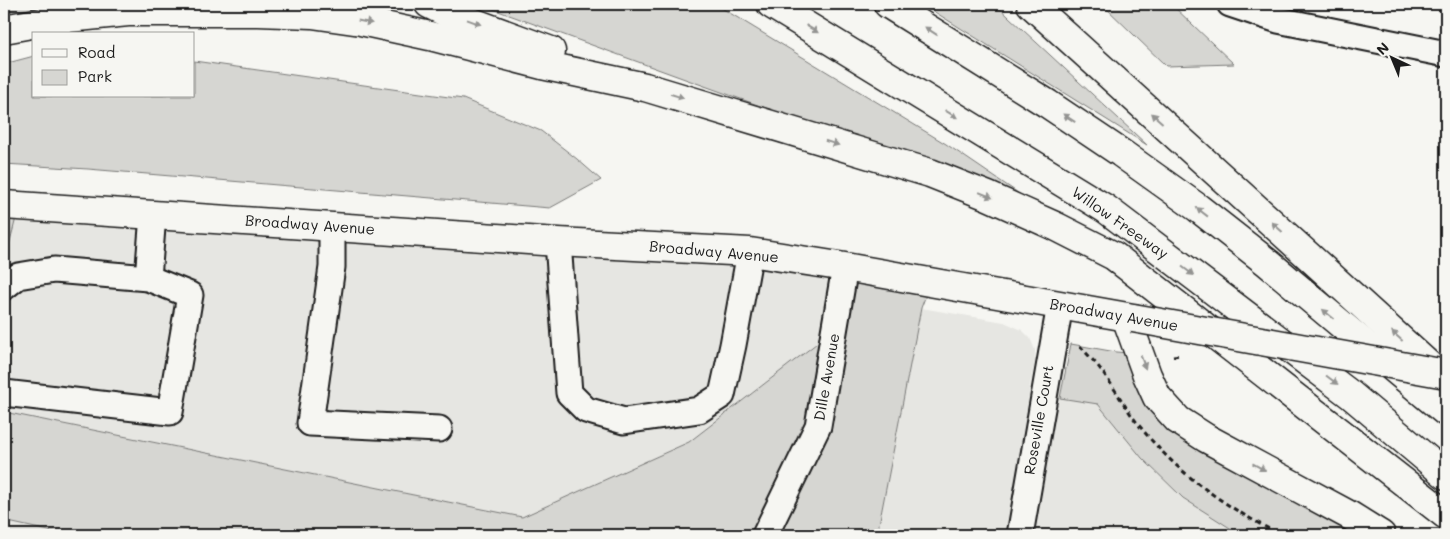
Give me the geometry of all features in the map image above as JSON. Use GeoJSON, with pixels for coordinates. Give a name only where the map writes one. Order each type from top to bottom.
{"type":"FeatureCollection","features":[{"type":"Feature","properties":{"kind":"main road"},"geometry":{"type":"LineString","coordinates":[[429,4],[445,12],[645,87],[930,173],[988,196],[1057,227],[1114,256],[1446,515]]}},
{"type":"Feature","properties":{"kind":"main road","name":"Willow Freeway"},"geometry":{"type":"LineString","coordinates":[[771,4],[1106,209],[1351,395],[1446,475]]}},
{"type":"Feature","properties":{"kind":"main road"},"geometry":{"type":"LineString","coordinates":[[888,4],[1048,104],[1198,208],[1268,263],[1446,412]]}},
{"type":"Feature","properties":{"kind":"main road"},"geometry":{"type":"LineString","coordinates":[[1031,4],[1446,381]]}},
{"type":"Feature","properties":{"kind":"main road"},"geometry":{"type":"LineString","coordinates":[[4,29],[58,19],[128,12],[312,14],[430,36],[542,65],[645,87]]}},
{"type":"Feature","properties":{"kind":"main road","name":"Broadway Avenue"},"geometry":{"type":"LineString","coordinates":[[4,205],[558,242],[750,252],[845,267],[1446,374]]}},
{"type":"Feature","properties":{"kind":"main road"},"geometry":{"type":"LineString","coordinates":[[1129,317],[1147,375],[1157,397],[1178,420],[1206,438],[1349,515],[1381,535]]}},
{"type":"Feature","properties":{"kind":"street"},"geometry":{"type":"LineString","coordinates":[[1230,4],[1280,12],[1446,54]]}},
{"type":"Feature","properties":{"kind":"street"},"geometry":{"type":"LineString","coordinates":[[148,278],[153,215]]}},
{"type":"Feature","properties":{"kind":"street"},"geometry":{"type":"LineString","coordinates":[[332,227],[332,268],[310,422],[439,429]]}},
{"type":"Feature","properties":{"kind":"street"},"geometry":{"type":"LineString","coordinates":[[558,242],[569,393],[586,410],[624,420],[699,410],[722,395],[750,252]]}},
{"type":"Feature","properties":{"kind":"street","name":"Dille Avenue"},"geometry":{"type":"LineString","coordinates":[[765,535],[818,426],[845,267]]}},
{"type":"Feature","properties":{"kind":"street"},"geometry":{"type":"LineString","coordinates":[[4,287],[18,276],[54,270],[148,278],[190,295],[170,412],[4,393]]}},
{"type":"Feature","properties":{"kind":"street","name":"Roseville Court"},"geometry":{"type":"LineString","coordinates":[[1020,535],[1060,306]]}},
{"type":"Feature","properties":{"kind":"path"},"geometry":{"type":"LineString","coordinates":[[1080,346],[1098,367],[1142,429],[1176,466],[1206,491],[1281,535]]}},
{"type":"Feature","properties":{"kind":"path"},"geometry":{"type":"LineString","coordinates":[[1173,356],[1181,355]]}},
{"type":"Feature","properties":{"kind":"shaded area"},"geometry":{"type":"Polygon","coordinates":[[[19,206],[845,267],[834,330],[689,442],[522,517],[4,412],[4,265],[19,206]]]}},
{"type":"Feature","properties":{"kind":"shaded area"},"geometry":{"type":"Polygon","coordinates":[[[921,308],[1004,322],[1022,330],[1030,338],[1035,350],[1035,362],[1029,390],[1098,404],[1142,458],[1183,498],[1241,535],[877,535],[921,308]]]}},
{"type":"Feature","properties":{"kind":"shaded area"},"geometry":{"type":"Polygon","coordinates":[[[4,521],[67,535],[4,535],[4,521]]]}},
{"type":"Feature","properties":{"kind":"green space"},"geometry":{"type":"Polygon","coordinates":[[[4,4],[74,4],[4,15],[4,4]]]}},
{"type":"Feature","properties":{"kind":"green space"},"geometry":{"type":"Polygon","coordinates":[[[479,4],[715,4],[946,144],[1024,197],[967,180],[479,4]]]}},
{"type":"Feature","properties":{"kind":"green space"},"geometry":{"type":"Polygon","coordinates":[[[922,4],[995,4],[1147,145],[922,4]]]}},
{"type":"Feature","properties":{"kind":"green space"},"geometry":{"type":"Polygon","coordinates":[[[1102,4],[1171,4],[1234,64],[1166,66],[1102,4]]]}},
{"type":"Feature","properties":{"kind":"green space"},"geometry":{"type":"Polygon","coordinates":[[[32,57],[32,98],[195,98],[195,61],[463,99],[541,131],[601,180],[550,208],[88,169],[4,164],[4,64],[32,57]]]}},
{"type":"Feature","properties":{"kind":"green space"},"geometry":{"type":"Polygon","coordinates":[[[4,205],[19,206],[4,265],[4,205]]]}},
{"type":"Feature","properties":{"kind":"green space"},"geometry":{"type":"Polygon","coordinates":[[[845,267],[931,282],[921,308],[877,535],[67,535],[4,521],[4,412],[522,517],[689,442],[834,330],[845,267]]]}},
{"type":"Feature","properties":{"kind":"green space"},"geometry":{"type":"Polygon","coordinates":[[[1071,344],[1140,354],[1157,397],[1381,535],[1241,535],[1183,498],[1142,458],[1098,404],[1060,398],[1071,344]]]}}]}
